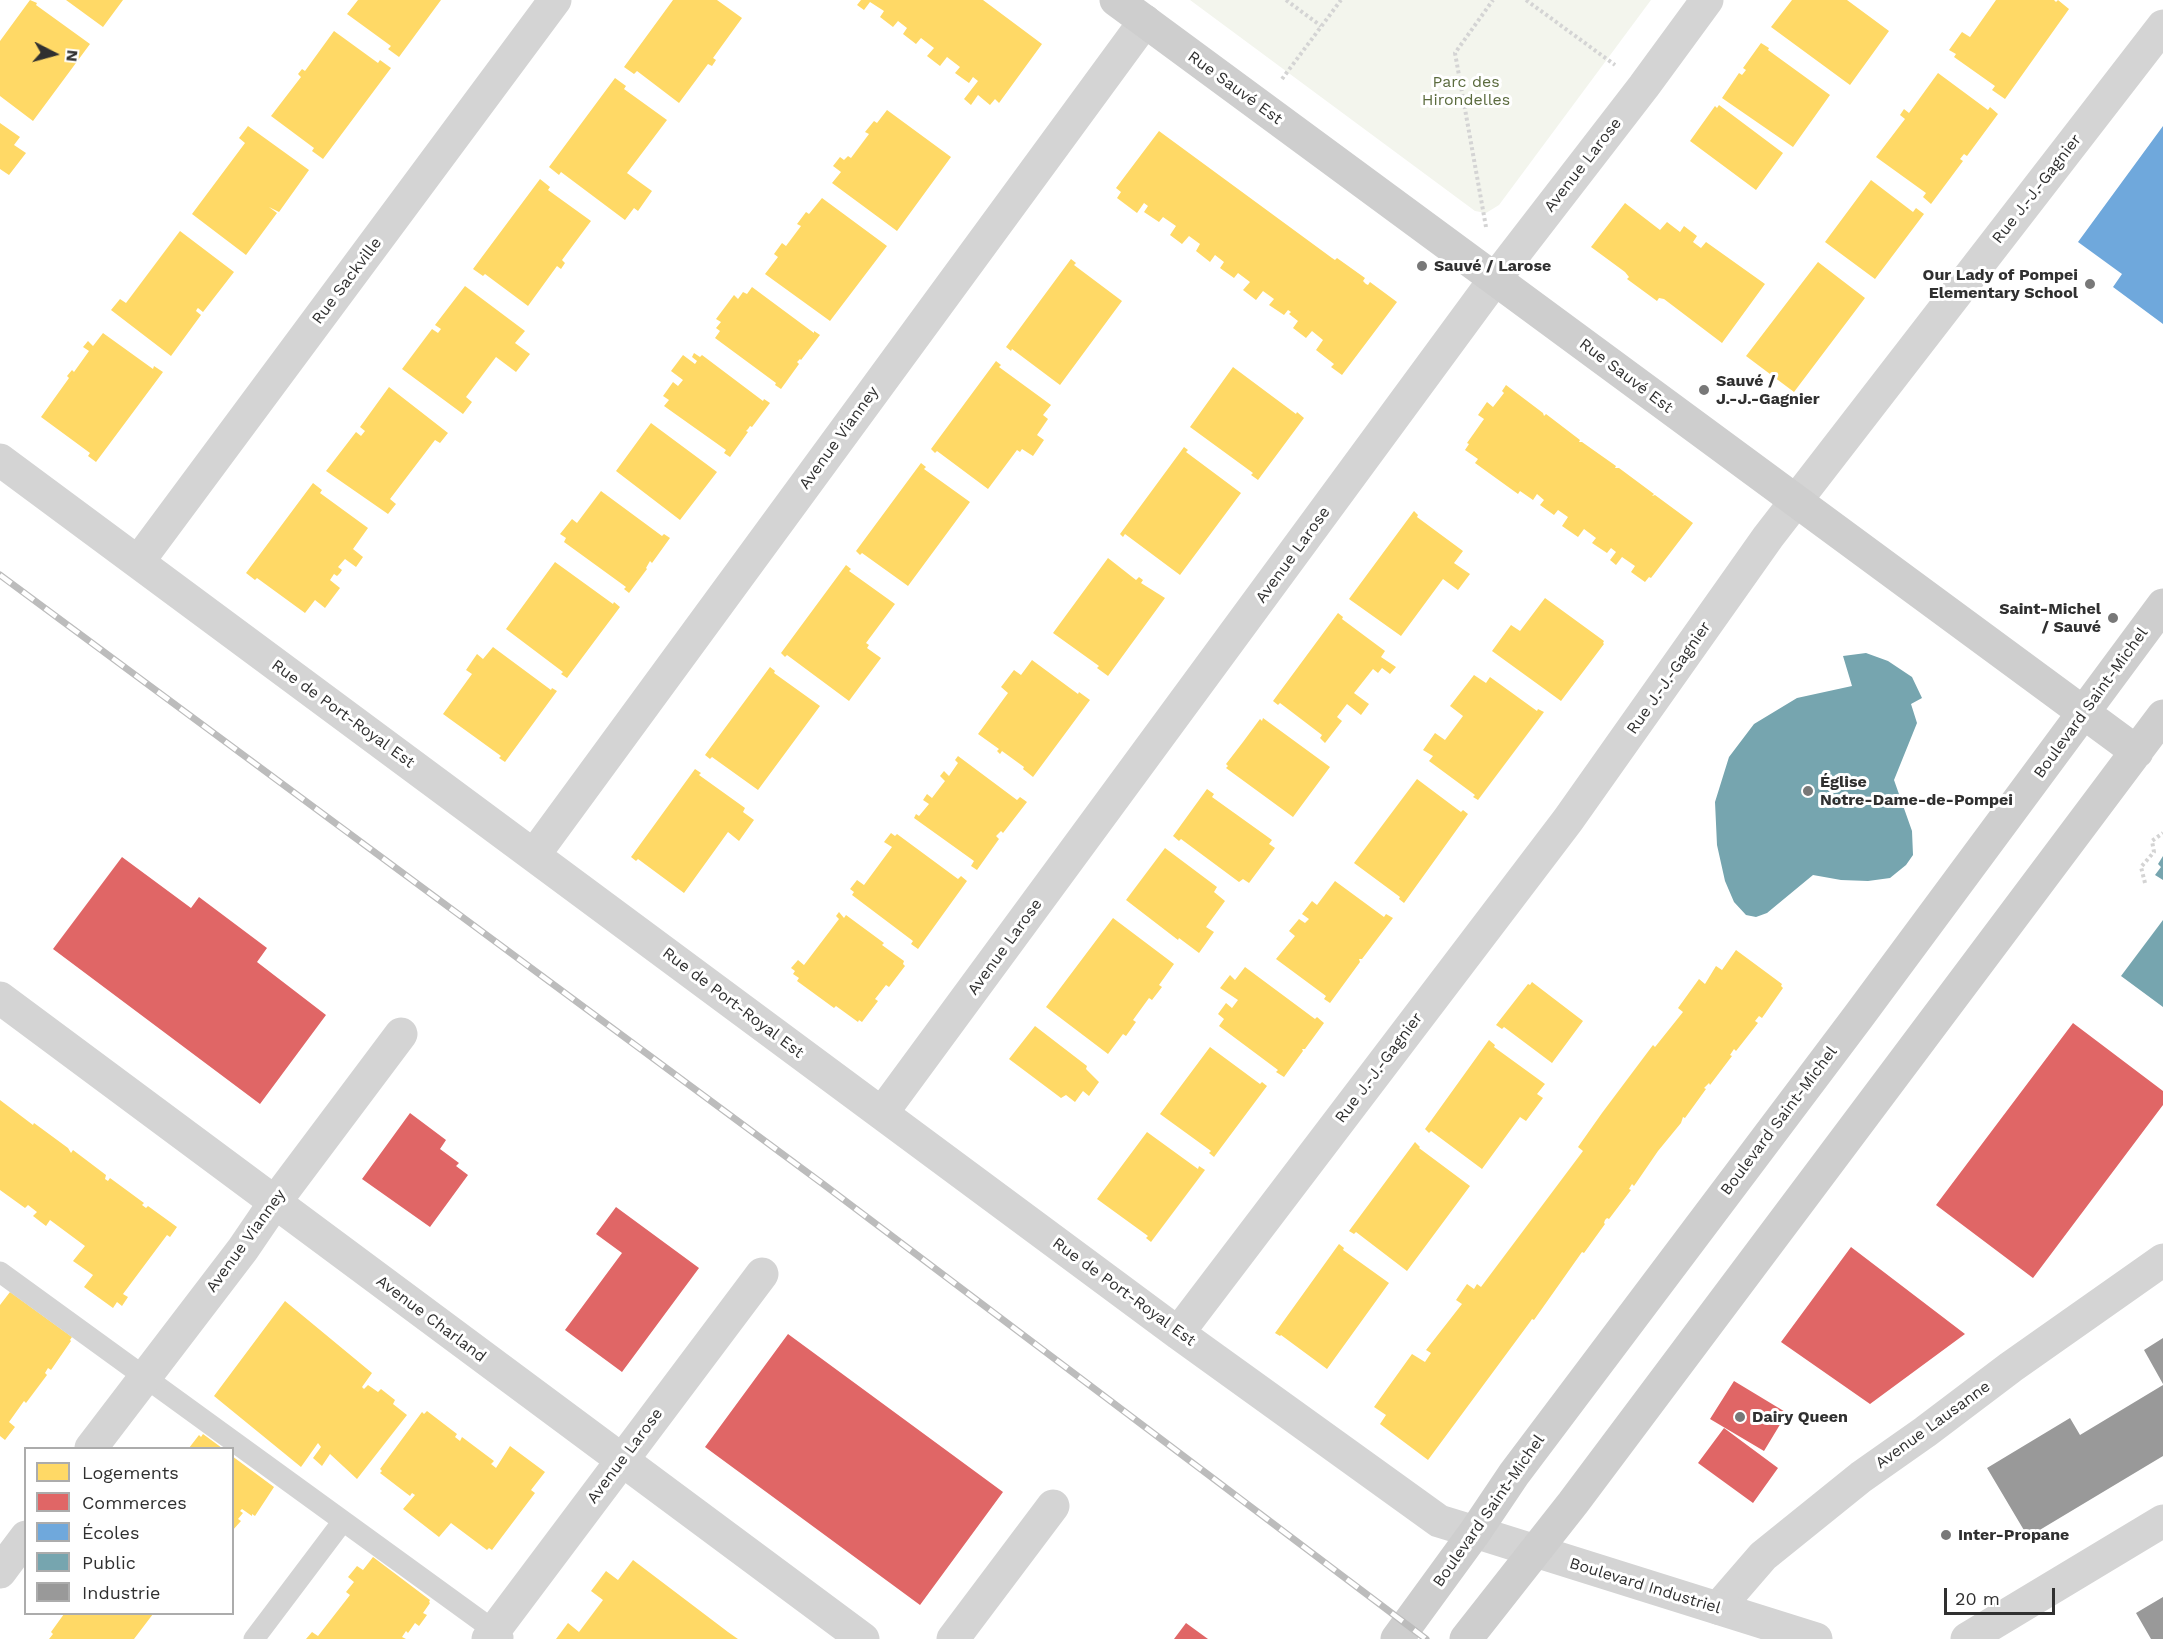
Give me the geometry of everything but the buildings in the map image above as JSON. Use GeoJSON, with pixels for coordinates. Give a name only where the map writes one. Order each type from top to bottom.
{"type":"FeatureCollection","features":[{"type":"Feature","properties":{"kind":"main road","name":"Rue Sauvé Est"},"geometry":{"type":"LineString","coordinates":[[1116,0],[2137,752]]}},
{"type":"Feature","properties":{"kind":"main road","name":"Boulevard Saint-Michel"},"geometry":{"type":"LineString","coordinates":[[1397,1639],[1514,1474],[1858,1017],[2163,605]]}},
{"type":"Feature","properties":{"kind":"main road"},"geometry":{"type":"LineString","coordinates":[[1466,1639],[1731,1293],[2163,716]]}},
{"type":"Feature","properties":{"kind":"street","name":"Rue Sackville"},"geometry":{"type":"LineString","coordinates":[[138,562],[555,0]]}},
{"type":"Feature","properties":{"kind":"street","name":"Avenue Larose"},"geometry":{"type":"LineString","coordinates":[[882,1113],[1495,279],[1644,86],[1707,0]]}},
{"type":"Feature","properties":{"kind":"street","name":"Avenue Vianney"},"geometry":{"type":"LineString","coordinates":[[534,855],[1145,21]]}},
{"type":"Feature","properties":{"kind":"street","name":"Rue J.-J.-Gagnier"},"geometry":{"type":"LineString","coordinates":[[1178,1333],[1568,820],[1795,501],[2163,26]]}},
{"type":"Feature","properties":{"kind":"street","name":"Rue de Port-Royal Est"},"geometry":{"type":"LineString","coordinates":[[0,460],[1178,1333],[1439,1521],[1475,1532]]}},
{"type":"Feature","properties":{"kind":"street","name":"Avenue Charland"},"geometry":{"type":"LineString","coordinates":[[0,998],[863,1639]]}},
{"type":"Feature","properties":{"kind":"street","name":"Avenue Vianney"},"geometry":{"type":"LineString","coordinates":[[92,1447],[243,1249],[275,1202],[400,1034]]}},
{"type":"Feature","properties":{"kind":"street","name":"Avenue Lausanne"},"geometry":{"type":"LineString","coordinates":[[1718,1608],[1763,1556],[1861,1477],[2011,1367],[2163,1260]]}},
{"type":"Feature","properties":{"kind":"street","name":"Avenue Larose"},"geometry":{"type":"LineString","coordinates":[[496,1636],[622,1461],[762,1274]]}},
{"type":"Feature","properties":{"kind":"street"},"geometry":{"type":"LineString","coordinates":[[953,1639],[1053,1506]]}},
{"type":"Feature","properties":{"kind":"street"},"geometry":{"type":"LineString","coordinates":[[1966,1639],[2163,1521]]}},
{"type":"Feature","properties":{"kind":"street","name":"Boulevard Industriel"},"geometry":{"type":"LineString","coordinates":[[1475,1532],[1816,1639]]}},
{"type":"Feature","properties":{"kind":"street"},"geometry":{"type":"LineString","coordinates":[[0,1572],[24,1540]]}},
{"type":"Feature","properties":{"kind":"lane"},"geometry":{"type":"LineString","coordinates":[[0,1272],[343,1521],[496,1636]]}},
{"type":"Feature","properties":{"kind":"lane"},"geometry":{"type":"LineString","coordinates":[[254,1639],[343,1521]]}},
{"type":"Feature","properties":{"kind":"path"},"geometry":{"type":"LineString","coordinates":[[1286,0],[1321,26]]}},
{"type":"Feature","properties":{"kind":"path"},"geometry":{"type":"LineString","coordinates":[[1261,107],[1341,0]]}},
{"type":"Feature","properties":{"kind":"path"},"geometry":{"type":"LineString","coordinates":[[1493,0],[1455,53],[1495,279]]}},
{"type":"Feature","properties":{"kind":"path"},"geometry":{"type":"LineString","coordinates":[[1526,0],[1644,86]]}},
{"type":"Feature","properties":{"kind":"path"},"geometry":{"type":"LineString","coordinates":[[2145,883],[2141,867],[2154,852],[2152,841],[2163,833]]}},
{"type":"Feature","properties":{"kind":"green space","name":"Parc des Hirondelles"},"geometry":{"type":"Polygon","coordinates":[[[1190,0],[1651,0],[1499,205],[1486,213],[1475,211],[1190,0]]]}},
{"type":"Feature","properties":{"kind":"railway"},"geometry":{"type":"LineString","coordinates":[[0,575],[823,1184],[1426,1639]]}},
{"type":"Feature","properties":{"kind":"place","name":"Sauvé / Larose"},"geometry":{"type":"Point","coordinates":[1422,266]}},
{"type":"Feature","properties":{"kind":"place","name":"Our Lady of Pompei Elementary School"},"geometry":{"type":"Point","coordinates":[2090,284]}},
{"type":"Feature","properties":{"kind":"place","name":"Sauvé / J.-J.-Gagnier"},"geometry":{"type":"Point","coordinates":[1704,390]}},
{"type":"Feature","properties":{"kind":"place","name":"Saint-Michel / Sauvé"},"geometry":{"type":"Point","coordinates":[2113,618]}},
{"type":"Feature","properties":{"kind":"place","name":"Église Notre-Dame-de-Pompei"},"geometry":{"type":"Point","coordinates":[1808,791]}},
{"type":"Feature","properties":{"kind":"place","name":"Dairy Queen"},"geometry":{"type":"Point","coordinates":[1740,1417]}},
{"type":"Feature","properties":{"kind":"place","name":"Inter-Propane"},"geometry":{"type":"Point","coordinates":[1946,1535]}}]}
